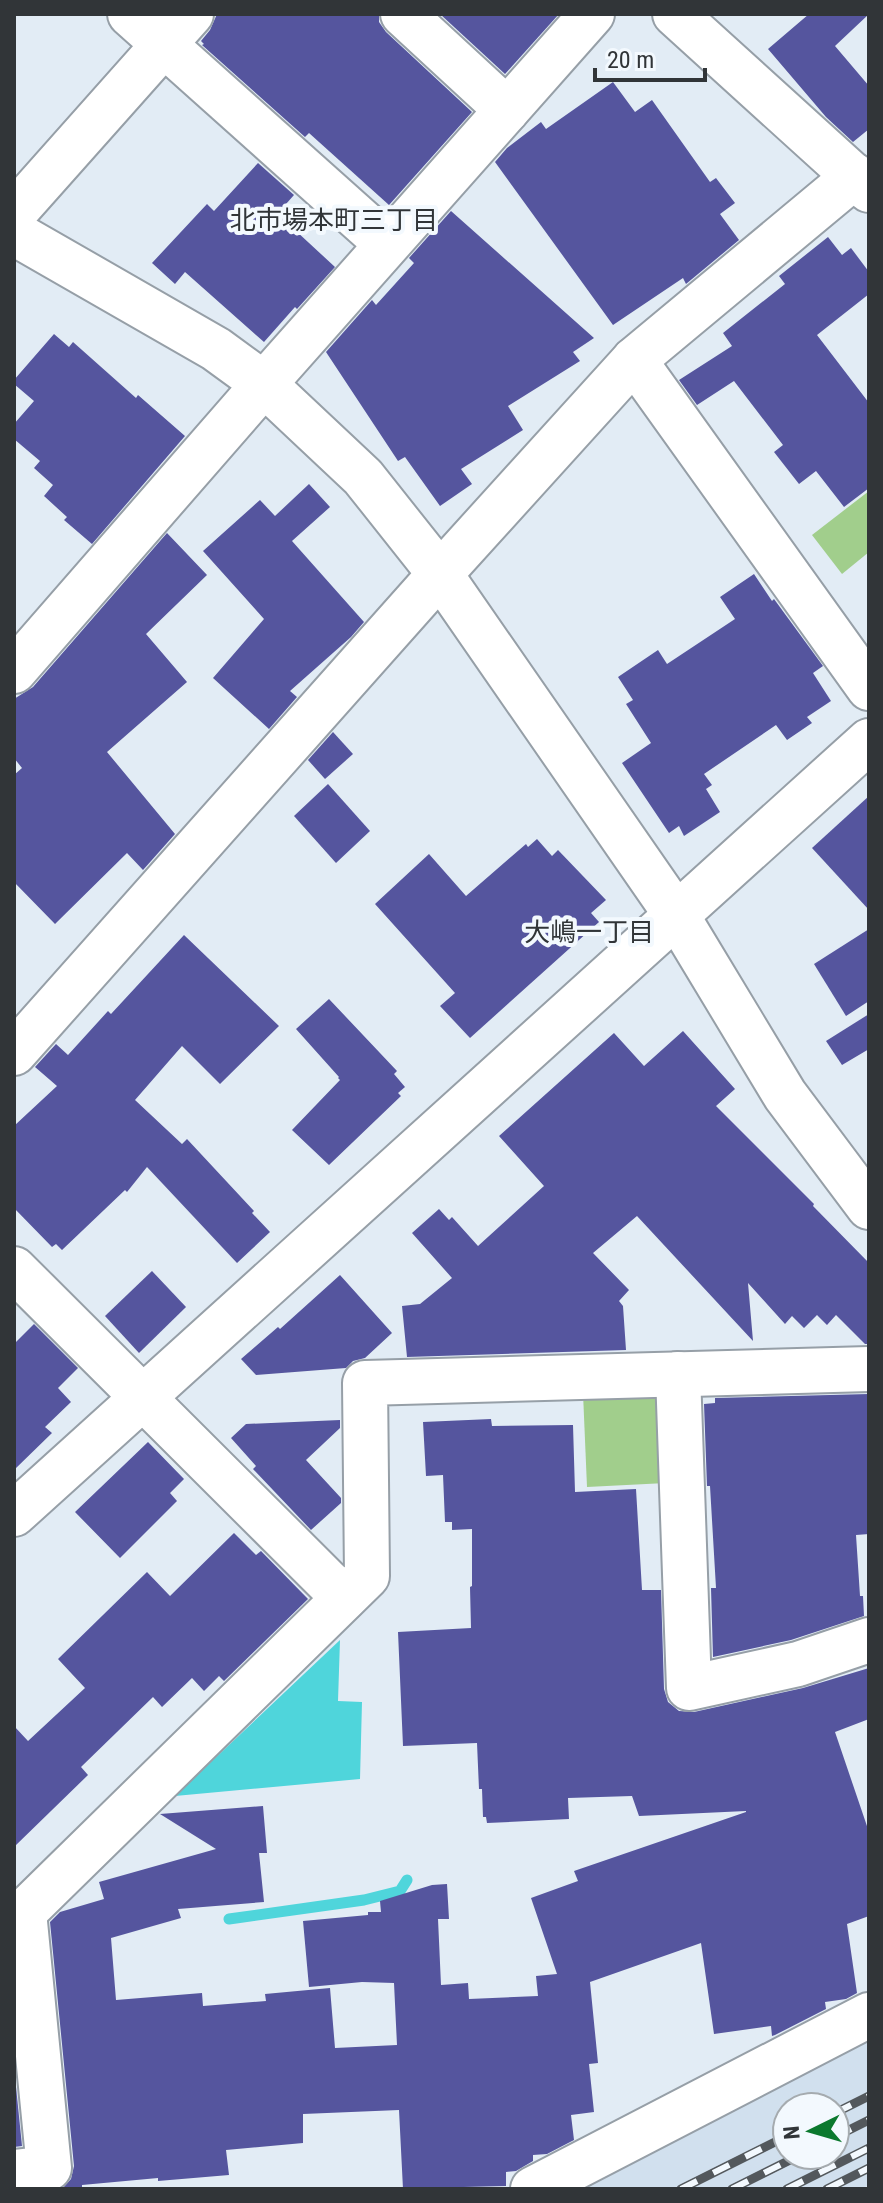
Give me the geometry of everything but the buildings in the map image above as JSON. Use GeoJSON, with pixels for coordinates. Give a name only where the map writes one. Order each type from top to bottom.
{"type":"FeatureCollection","features":[{"type":"Feature","properties":{"kind":"street"},"geometry":{"type":"LineString","coordinates":[[130,14],[178,29],[387,244]]}},
{"type":"Feature","properties":{"kind":"street"},"geometry":{"type":"LineString","coordinates":[[403,14],[507,110]]}},
{"type":"Feature","properties":{"kind":"street"},"geometry":{"type":"LineString","coordinates":[[14,671],[592,14]]}},
{"type":"Feature","properties":{"kind":"street"},"geometry":{"type":"LineString","coordinates":[[14,1053],[634,360],[863,179],[675,14]]}},
{"type":"Feature","properties":{"kind":"street"},"geometry":{"type":"LineString","coordinates":[[14,213],[178,29]]}},
{"type":"Feature","properties":{"kind":"street"},"geometry":{"type":"LineString","coordinates":[[14,233],[216,349],[264,384],[363,477],[440,574],[677,916],[785,1095],[869,1207]]}},
{"type":"Feature","properties":{"kind":"street"},"geometry":{"type":"LineString","coordinates":[[634,360],[869,688]]}},
{"type":"Feature","properties":{"kind":"street"},"geometry":{"type":"LineString","coordinates":[[14,1514],[869,741]]}},
{"type":"Feature","properties":{"kind":"street"},"geometry":{"type":"LineString","coordinates":[[14,1269],[344,1598]]}},
{"type":"Feature","properties":{"kind":"street"},"geometry":{"type":"LineString","coordinates":[[14,2172],[49,2168],[19,1917],[367,1576],[365,1383],[869,1369]]}},
{"type":"Feature","properties":{"kind":"street"},"geometry":{"type":"LineString","coordinates":[[678,1374],[689,1688],[798,1664],[869,1640]]}},
{"type":"Feature","properties":{"kind":"street"},"geometry":{"type":"LineString","coordinates":[[533,2189],[869,2015]]}},
{"type":"Feature","properties":{"kind":"shaded area"},"geometry":{"type":"Polygon","coordinates":[[[869,2038],[869,2185],[861,2189],[573,2189],[869,2038]]]}},
{"type":"Feature","properties":{"kind":"green space"},"geometry":{"type":"Polygon","coordinates":[[[869,491],[869,552],[842,574],[812,535],[869,491]]]}},
{"type":"Feature","properties":{"kind":"green space"},"geometry":{"type":"Polygon","coordinates":[[[650,1390],[663,1402],[666,1483],[587,1487],[583,1393],[650,1390]]]}},
{"type":"Feature","properties":{"kind":"water"},"geometry":{"type":"Polygon","coordinates":[[[340,1640],[338,1701],[362,1702],[360,1779],[175,1796],[340,1640]]]}},
{"type":"Feature","properties":{"kind":"waterway"},"geometry":{"type":"LineString","coordinates":[[229,1919],[364,1900],[400,1891],[407,1880]]}},
{"type":"Feature","properties":{"kind":"railway"},"geometry":{"type":"LineString","coordinates":[[851,2105],[869,2096]]}},
{"type":"Feature","properties":{"kind":"railway"},"geometry":{"type":"LineString","coordinates":[[851,2129],[869,2120]]}},
{"type":"Feature","properties":{"kind":"railway"},"geometry":{"type":"LineString","coordinates":[[681,2189],[771,2144]]}},
{"type":"Feature","properties":{"kind":"railway"},"geometry":{"type":"LineString","coordinates":[[787,2189],[869,2148]]}},
{"type":"Feature","properties":{"kind":"railway"},"geometry":{"type":"LineString","coordinates":[[827,2189],[869,2168]]}},
{"type":"Feature","properties":{"kind":"railway"},"geometry":{"type":"LineString","coordinates":[[732,2189],[771,2170]]}},
{"type":"Feature","properties":{"kind":"district","name":"北市場本町三丁目"},"geometry":{"type":"Point","coordinates":[334,220]}},
{"type":"Feature","properties":{"kind":"district","name":"大嶋一丁目"},"geometry":{"type":"Point","coordinates":[589,932]}}]}
